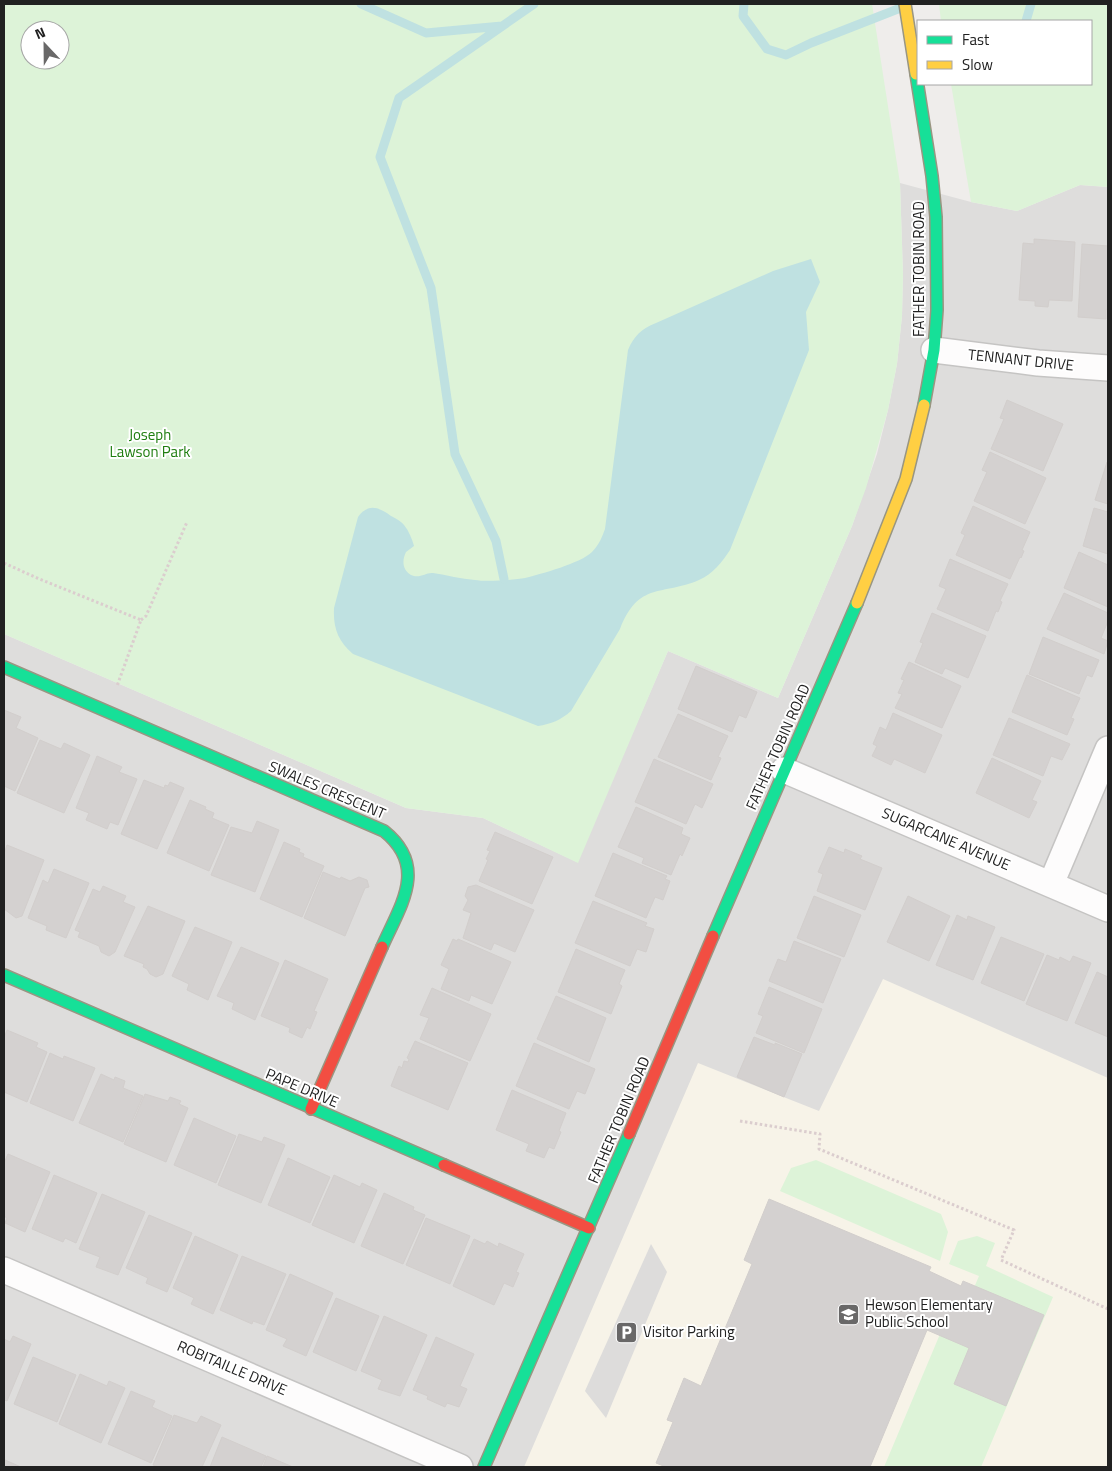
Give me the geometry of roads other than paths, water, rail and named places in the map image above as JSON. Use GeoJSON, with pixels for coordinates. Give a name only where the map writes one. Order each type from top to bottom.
{"type":"FeatureCollection","features":[{"type":"Feature","properties":{"kind":"street","name":"FATHER TOBIN ROAD"},"geometry":{"type":"LineString","coordinates":[[905,4],[917,80]]}},
{"type":"Feature","properties":{"kind":"street","name":"FATHER TOBIN ROAD"},"geometry":{"type":"LineString","coordinates":[[484,1467],[589,1228],[862,592],[906,479],[924,408],[934,350],[937,310],[936,217],[932,176],[918,85]]}},
{"type":"Feature","properties":{"kind":"street","name":"TENNANT DRIVE"},"geometry":{"type":"LineString","coordinates":[[934,350],[1038,363],[1108,368]]}},
{"type":"Feature","properties":{"kind":"street","name":"SWALES CRESCENT"},"geometry":{"type":"LineString","coordinates":[[4,667],[384,831],[396,840],[404,850],[408,866],[408,887],[311,1109]]}},
{"type":"Feature","properties":{"kind":"street"},"geometry":{"type":"LineString","coordinates":[[1050,884],[1108,749]]}},
{"type":"Feature","properties":{"kind":"street","name":"SUGARCANE AVENUE"},"geometry":{"type":"LineString","coordinates":[[784,770],[1108,909]]}},
{"type":"Feature","properties":{"kind":"street","name":"PAPE DRIVE"},"geometry":{"type":"LineString","coordinates":[[4,975],[589,1228]]}},
{"type":"Feature","properties":{"kind":"street","name":"ROBITAILLE DRIVE"},"geometry":{"type":"LineString","coordinates":[[4,1270],[460,1467]]}},
{"type":"Feature","properties":{"kind":"water"},"geometry":{"type":"Polygon","coordinates":[[[811,259],[820,282],[806,312],[809,350],[730,550],[717,567],[699,580],[686,585],[653,592],[635,603],[571,711],[556,721],[538,726],[353,654],[344,644],[337,634],[334,622],[334,608],[358,517],[362,513],[370,508],[382,510],[404,525],[414,546],[406,552],[404,565],[408,573],[414,576],[433,573],[480,581],[520,579],[560,568],[587,556],[597,547],[605,529],[628,350],[636,337],[642,330],[651,325],[773,271],[811,259]]]}},
{"type":"Feature","properties":{"kind":"waterway"},"geometry":{"type":"LineString","coordinates":[[361,4],[426,33],[502,26]]}},
{"type":"Feature","properties":{"kind":"waterway"},"geometry":{"type":"LineString","coordinates":[[504,579],[496,541],[455,454],[431,288],[380,157],[399,98],[534,4]]}},
{"type":"Feature","properties":{"kind":"waterway"},"geometry":{"type":"LineString","coordinates":[[744,4],[743,16],[767,49],[786,55],[811,43],[903,7]]}},
{"type":"Feature","properties":{"kind":"waterway"},"geometry":{"type":"LineString","coordinates":[[1026,20],[1031,4]]}},
{"type":"Feature","properties":{"kind":"place","name":"Hewson Elementary Public School"},"geometry":{"type":"Point","coordinates":[849,1314]}},
{"type":"Feature","properties":{"kind":"place","name":"Visitor Parking"},"geometry":{"type":"Point","coordinates":[627,1332]}},
{"type":"Feature","properties":{"kind":"park label","name":"Joseph Lawson Park"},"geometry":{"type":"Point","coordinates":[150,444]}}]}
